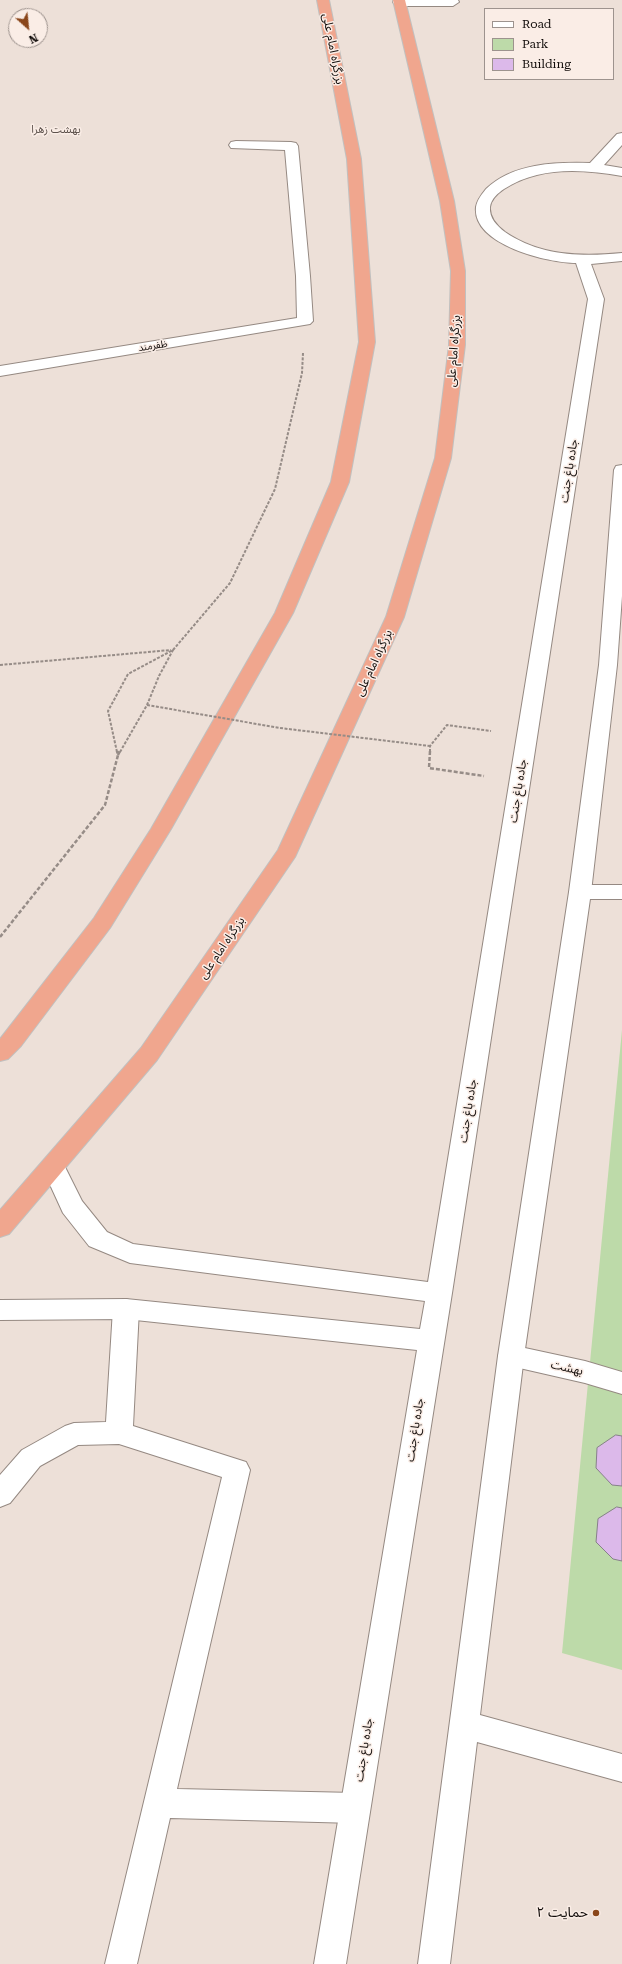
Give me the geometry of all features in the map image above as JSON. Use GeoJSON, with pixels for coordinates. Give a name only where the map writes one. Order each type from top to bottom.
{"type":"FeatureCollection","features":[{"type":"Feature","properties":{"kind":"highway","name":"بزرگراه امام علی"},"geometry":{"type":"LineString","coordinates":[[0,1054],[13,1040],[102,923],[161,829],[284,613],[340,482],[367,342],[354,159],[323,0]]}},
{"type":"Feature","properties":{"kind":"highway","name":"بزرگراه امام علی"},"geometry":{"type":"LineString","coordinates":[[0,1228],[149,1054],[288,852],[395,617],[443,458],[457,344],[458,271],[447,202],[399,1]]}},
{"type":"Feature","properties":{"kind":"street"},"geometry":{"type":"LineString","coordinates":[[399,1],[454,5]]}},
{"type":"Feature","properties":{"kind":"street"},"geometry":{"type":"LineString","coordinates":[[593,168],[622,137]]}},
{"type":"Feature","properties":{"kind":"street"},"geometry":{"type":"LineString","coordinates":[[236,145],[291,146],[304,276],[305,321]]}},
{"type":"Feature","properties":{"kind":"street"},"geometry":{"type":"LineString","coordinates":[[622,172],[593,168],[557,168],[524,174],[504,182],[494,189],[487,197],[483,205],[487,223],[500,235],[512,242],[544,254],[582,258],[622,257]]}},
{"type":"Feature","properties":{"kind":"street","name":"جاده باغ جنت"},"geometry":{"type":"LineString","coordinates":[[330,1964],[439,1293],[596,299],[582,258]]}},
{"type":"Feature","properties":{"kind":"street","name":"ظفرمند"},"geometry":{"type":"LineString","coordinates":[[0,371],[305,321]]}},
{"type":"Feature","properties":{"kind":"street"},"geometry":{"type":"LineString","coordinates":[[434,1964],[511,1356],[580,892],[608,665],[622,470]]}},
{"type":"Feature","properties":{"kind":"street"},"geometry":{"type":"LineString","coordinates":[[580,892],[622,892]]}},
{"type":"Feature","properties":{"kind":"street"},"geometry":{"type":"LineString","coordinates":[[53,1165],[72,1206],[98,1239],[130,1253],[439,1293]]}},
{"type":"Feature","properties":{"kind":"street"},"geometry":{"type":"LineString","coordinates":[[119,1433],[126,1309]]}},
{"type":"Feature","properties":{"kind":"street"},"geometry":{"type":"LineString","coordinates":[[0,1310],[126,1309],[430,1341]]}},
{"type":"Feature","properties":{"kind":"street","name":"بهشت"},"geometry":{"type":"LineString","coordinates":[[511,1356],[585,1372],[622,1383]]}},
{"type":"Feature","properties":{"kind":"street"},"geometry":{"type":"LineString","coordinates":[[0,1494],[31,1458],[74,1434],[119,1433],[237,1470],[121,1964]]}},
{"type":"Feature","properties":{"kind":"street"},"geometry":{"type":"LineString","coordinates":[[464,1724],[622,1768]]}},
{"type":"Feature","properties":{"kind":"street"},"geometry":{"type":"LineString","coordinates":[[159,1803],[355,1808]]}},
{"type":"Feature","properties":{"kind":"path"},"geometry":{"type":"LineString","coordinates":[[0,937],[105,805],[118,755],[148,705],[159,676],[173,650],[230,583],[275,489],[302,372],[305,321]]}},
{"type":"Feature","properties":{"kind":"path"},"geometry":{"type":"LineString","coordinates":[[0,665],[173,650]]}},
{"type":"Feature","properties":{"kind":"path"},"geometry":{"type":"LineString","coordinates":[[118,755],[108,711],[128,674],[173,650]]}},
{"type":"Feature","properties":{"kind":"path"},"geometry":{"type":"LineString","coordinates":[[148,705],[280,728],[430,746]]}},
{"type":"Feature","properties":{"kind":"path"},"geometry":{"type":"LineString","coordinates":[[520,781],[428,768],[430,746],[447,725],[527,737]]}},
{"type":"Feature","properties":{"kind":"green space"},"geometry":{"type":"Polygon","coordinates":[[[622,1030],[622,1670],[562,1653],[622,1030]]]}},
{"type":"Feature","properties":{"kind":"building"},"geometry":{"type":"Polygon","coordinates":[[[616,1435],[622,1436],[622,1486],[612,1485],[596,1468],[597,1448],[616,1435]]]}},
{"type":"Feature","properties":{"kind":"building"},"geometry":{"type":"Polygon","coordinates":[[[617,1507],[622,1508],[622,1561],[613,1559],[596,1542],[598,1519],[617,1507]]]}},
{"type":"Feature","properties":{"kind":"place","name":"حمایت ۲"},"geometry":{"type":"Point","coordinates":[596,1913]}},
{"type":"Feature","properties":{"kind":"district","name":"بهشت زهرا"},"geometry":{"type":"Point","coordinates":[56,130]}}]}
